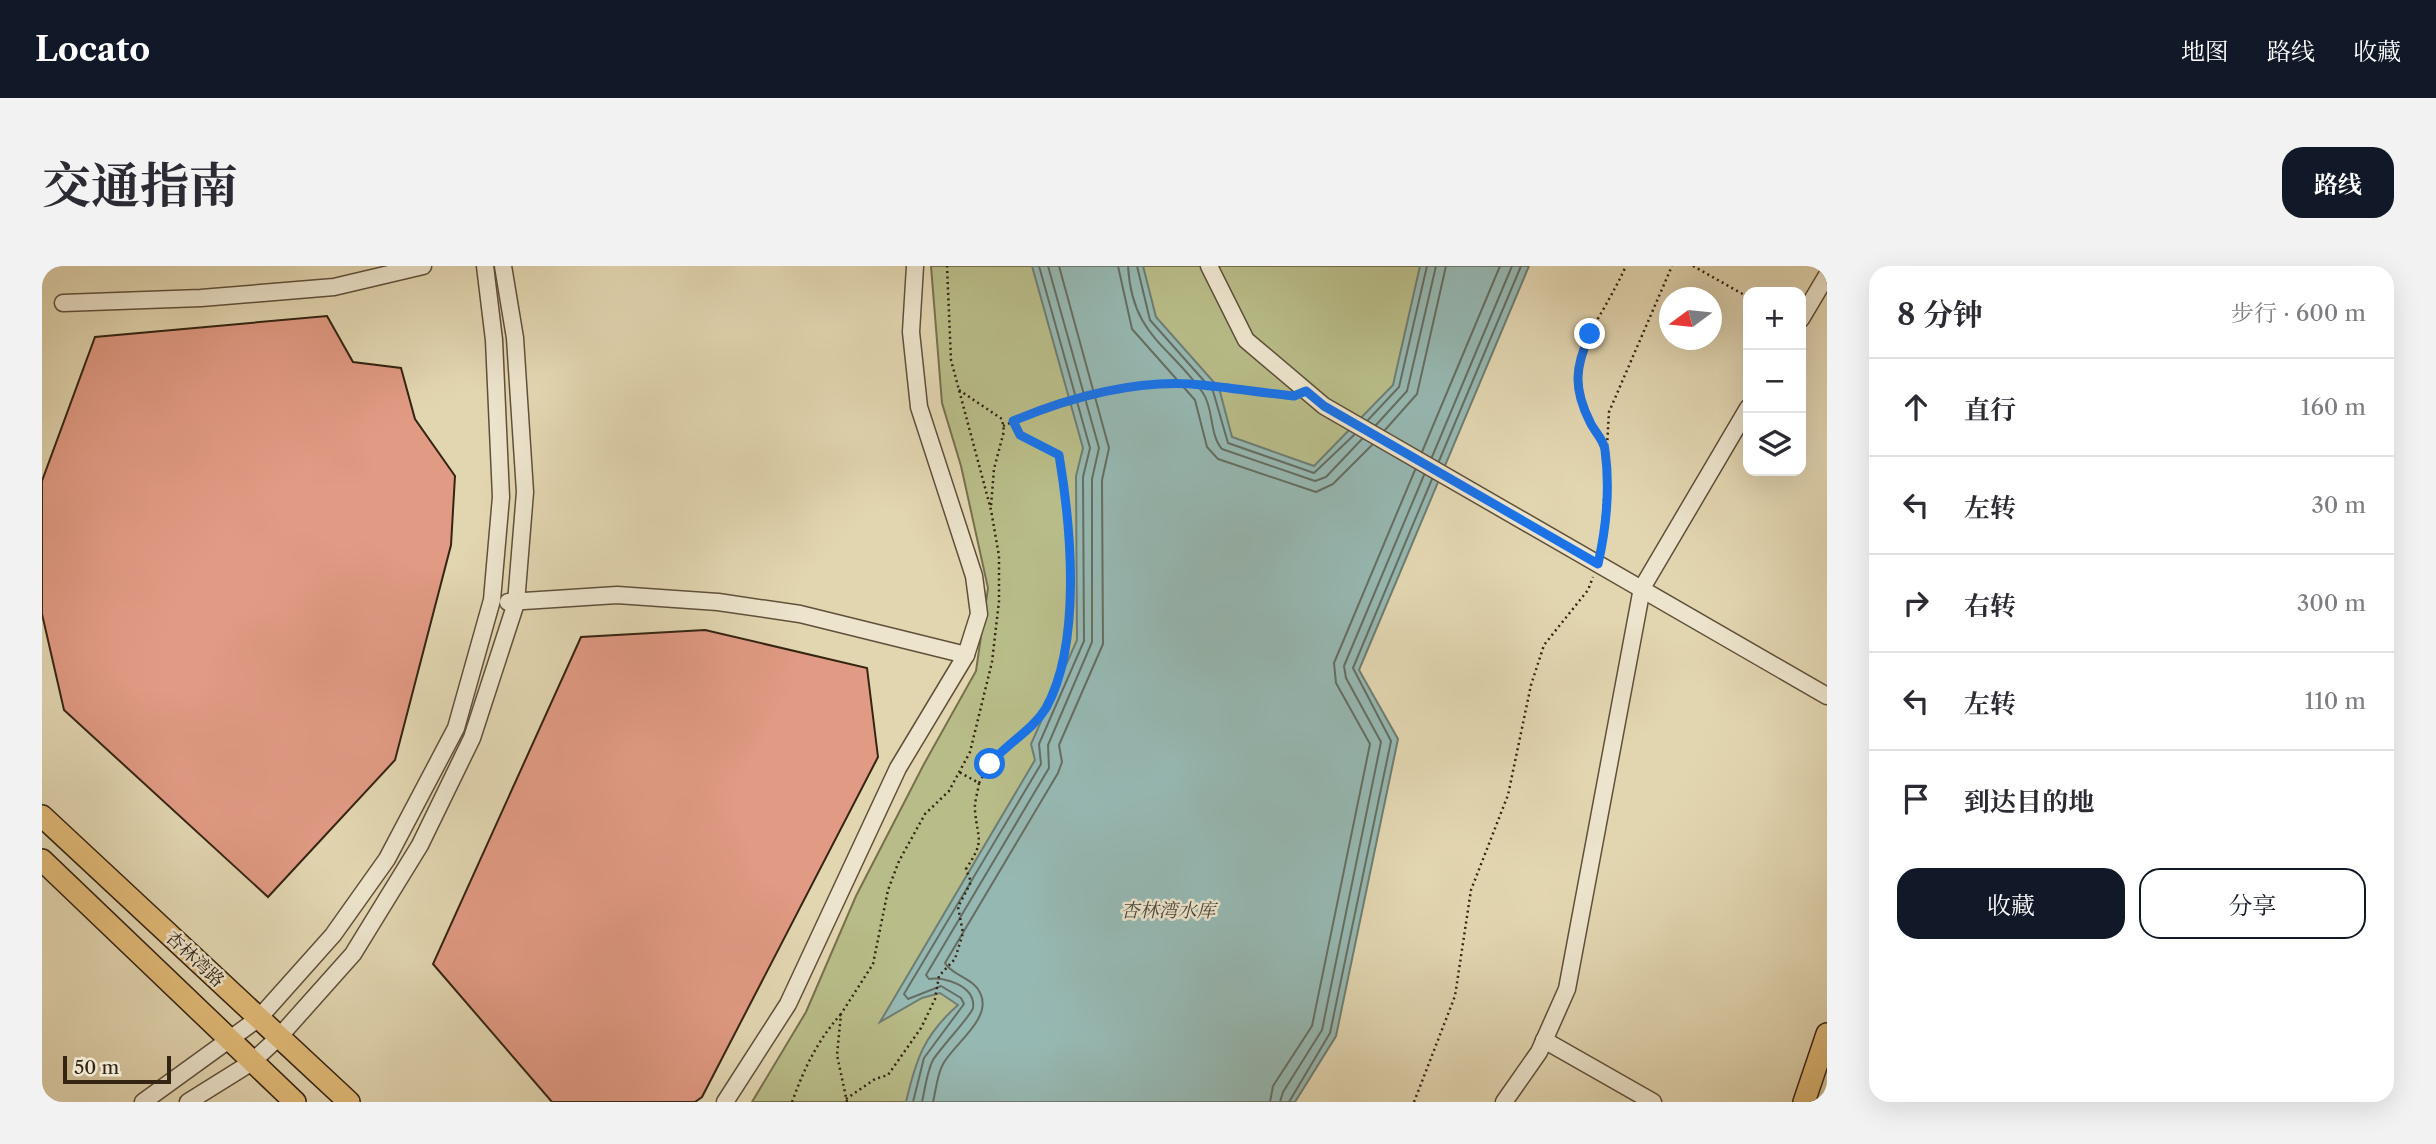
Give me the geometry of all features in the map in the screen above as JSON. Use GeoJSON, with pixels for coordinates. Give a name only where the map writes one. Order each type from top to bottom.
{"type":"FeatureCollection","features":[{"type":"Feature","properties":{"kind":"main road","name":"杏林湾路"},"geometry":{"type":"LineString","coordinates":[[42,816],[349,1102]]}},
{"type":"Feature","properties":{"kind":"main road","name":"杏林湾路"},"geometry":{"type":"LineString","coordinates":[[42,860],[295,1102]]}},
{"type":"Feature","properties":{"kind":"main road"},"geometry":{"type":"LineString","coordinates":[[1804,1102],[1827,1034]]}},
{"type":"Feature","properties":{"kind":"street"},"geometry":{"type":"LineString","coordinates":[[63,303],[201,299],[334,286],[423,266]]}},
{"type":"Feature","properties":{"kind":"street"},"geometry":{"type":"LineString","coordinates":[[143,1102],[231,1041],[259,1018],[333,934],[387,859],[456,728],[492,600],[500,497],[494,340],[485,266]]}},
{"type":"Feature","properties":{"kind":"street"},"geometry":{"type":"LineString","coordinates":[[188,1102],[252,1062],[279,1037],[353,954],[420,845],[472,738],[516,603],[525,492],[515,338],[503,266]]}},
{"type":"Feature","properties":{"kind":"street"},"geometry":{"type":"LineString","coordinates":[[725,1102],[788,1004],[898,768],[965,655],[979,614],[974,576],[919,407],[911,332],[915,266]]}},
{"type":"Feature","properties":{"kind":"street"},"geometry":{"type":"LineString","coordinates":[[1209,266],[1246,340],[1324,406],[1511,511],[1827,696]]}},
{"type":"Feature","properties":{"kind":"street"},"geometry":{"type":"LineString","coordinates":[[1806,311],[1827,275]]}},
{"type":"Feature","properties":{"kind":"street"},"geometry":{"type":"LineString","coordinates":[[1504,1102],[1544,1040],[1567,989],[1642,588],[1745,413]]}},
{"type":"Feature","properties":{"kind":"street"},"geometry":{"type":"LineString","coordinates":[[492,600],[516,603],[617,595],[718,602],[800,614],[965,655]]}},
{"type":"Feature","properties":{"kind":"street"},"geometry":{"type":"LineString","coordinates":[[1544,1040],[1653,1102]]}},
{"type":"Feature","properties":{"kind":"path"},"geometry":{"type":"LineString","coordinates":[[1605,447],[1590,422],[1580,397],[1577,361],[1626,266]]}},
{"type":"Feature","properties":{"kind":"path"},"geometry":{"type":"LineString","coordinates":[[1414,1102],[1455,996],[1471,890],[1508,795],[1531,685],[1544,645],[1588,590],[1598,564],[1605,536],[1605,447],[1609,412],[1672,266]]}},
{"type":"Feature","properties":{"kind":"path"},"geometry":{"type":"LineString","coordinates":[[1693,266],[1743,294]]}},
{"type":"Feature","properties":{"kind":"path"},"geometry":{"type":"LineString","coordinates":[[1003,426],[1048,407],[1158,384],[1200,384],[1294,396],[1306,391]]}},
{"type":"Feature","properties":{"kind":"path"},"geometry":{"type":"LineString","coordinates":[[958,389],[1002,419],[991,510]]}},
{"type":"Feature","properties":{"kind":"path"},"geometry":{"type":"LineString","coordinates":[[846,1099],[874,1079],[888,1075],[921,1028],[935,999],[939,976],[955,959],[963,933],[958,907],[971,881],[966,869],[978,851],[980,833],[974,809],[979,783],[1006,744],[1027,731],[1046,707],[1067,633],[1069,535],[1059,455],[1020,435],[1013,421]]}},
{"type":"Feature","properties":{"kind":"path"},"geometry":{"type":"LineString","coordinates":[[959,772],[979,783]]}},
{"type":"Feature","properties":{"kind":"path"},"geometry":{"type":"LineString","coordinates":[[792,1102],[804,1068],[823,1034],[841,1014]]}},
{"type":"Feature","properties":{"kind":"green space"},"geometry":{"type":"Polygon","coordinates":[[[931,266],[1077,266],[1136,458],[942,1102],[752,1102],[806,1012],[856,896],[924,764],[976,671],[988,588],[961,466],[942,403],[931,266]]]}},
{"type":"Feature","properties":{"kind":"green space"},"geometry":{"type":"Polygon","coordinates":[[[1100,266],[1454,266],[1376,514],[1155,463],[1100,266]]]}},
{"type":"Feature","properties":{"kind":"water","name":"杏林湾水库"},"geometry":{"type":"Polygon","coordinates":[[[1032,266],[1143,266],[1156,317],[1219,388],[1232,437],[1314,466],[1393,385],[1420,266],[1529,266],[1359,670],[1398,739],[1336,1036],[1295,1102],[906,1102],[923,1049],[937,1027],[958,1005],[940,993],[922,998],[880,1022],[1035,760],[1031,744],[1077,640],[1076,476],[1083,448],[1032,266]]]}},
{"type":"Feature","properties":{"kind":"building"},"geometry":{"type":"Polygon","coordinates":[[[327,316],[353,362],[401,368],[415,419],[455,476],[451,545],[395,760],[268,897],[64,710],[42,614],[42,481],[95,337],[327,316]]]}},
{"type":"Feature","properties":{"kind":"building"},"geometry":{"type":"Polygon","coordinates":[[[705,630],[867,668],[878,757],[702,1097],[695,1102],[552,1102],[433,964],[581,637],[705,630]]]}},
{"type":"Feature","properties":{"kind":"route"},"geometry":{"type":"LineString","coordinates":[[990,764],[1006,744],[1027,731],[1046,707],[1067,633],[1070,591],[1069,535],[1059,455],[1020,435],[1013,421],[1048,407],[1102,393],[1158,384],[1200,384],[1294,396],[1306,391],[1324,406],[1511,511],[1598,564],[1605,536],[1605,447],[1590,422],[1580,397],[1577,379],[1577,361],[1590,334]]}}]}
